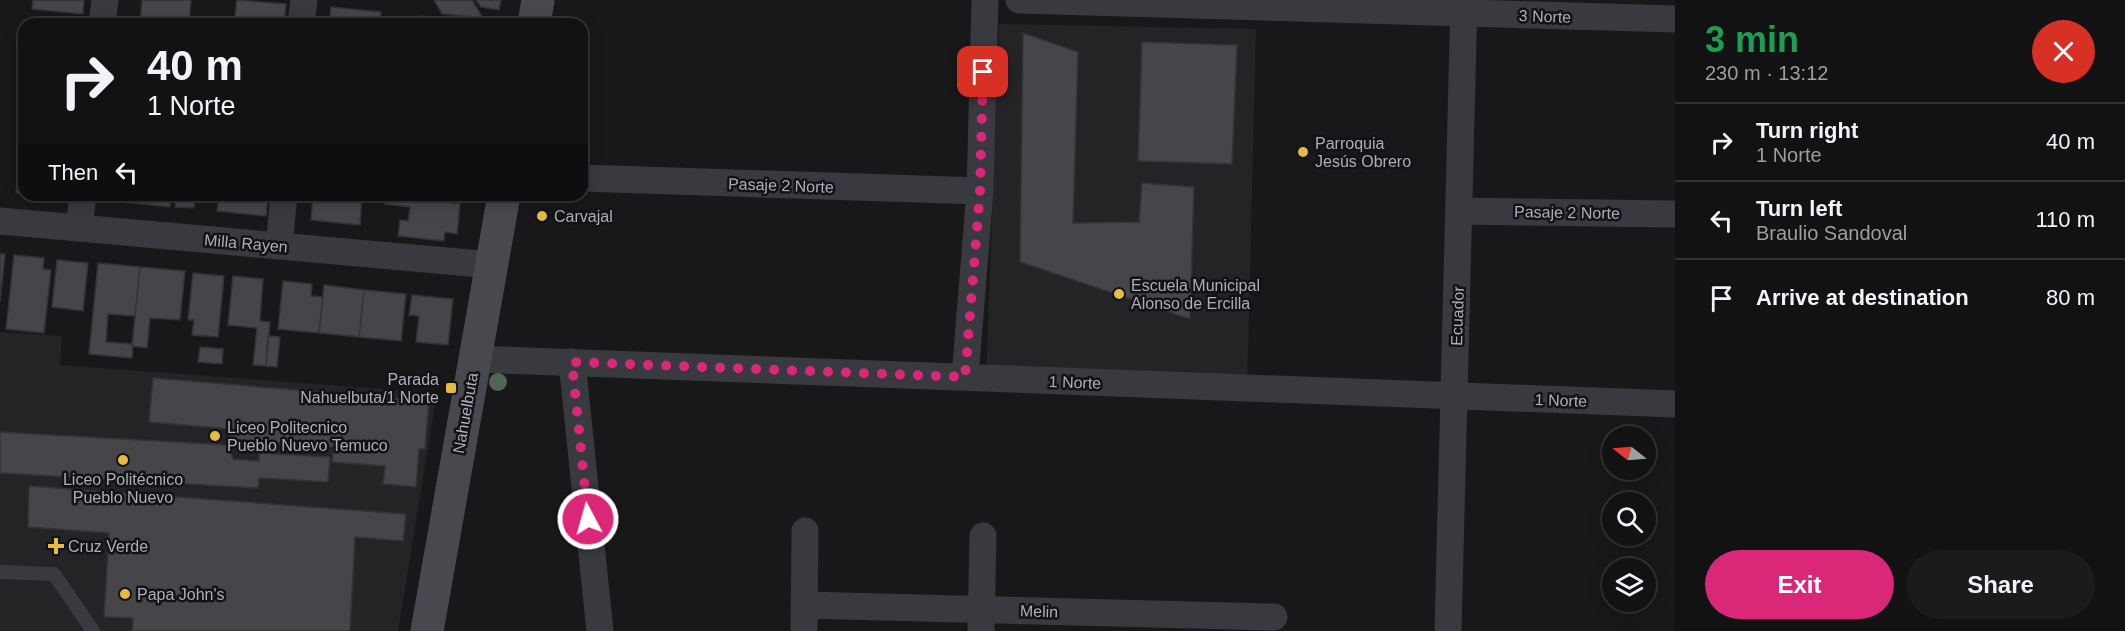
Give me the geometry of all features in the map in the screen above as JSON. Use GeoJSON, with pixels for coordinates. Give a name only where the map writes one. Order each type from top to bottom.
{"type":"FeatureCollection","features":[{"type":"Feature","properties":{"kind":"main road"},"geometry":{"type":"LineString","coordinates":[[535,18],[538,0]]}},
{"type":"Feature","properties":{"kind":"main road","name":"Nahuelbuta"},"geometry":{"type":"LineString","coordinates":[[427,631],[503,201]]}},
{"type":"Feature","properties":{"kind":"street"},"geometry":{"type":"LineString","coordinates":[[103,18],[105,0]]}},
{"type":"Feature","properties":{"kind":"street"},"geometry":{"type":"LineString","coordinates":[[302,18],[304,0]]}},
{"type":"Feature","properties":{"kind":"street"},"geometry":{"type":"LineString","coordinates":[[965,377],[980,191],[984,0]]}},
{"type":"Feature","properties":{"kind":"street","name":"3 Norte"},"geometry":{"type":"LineString","coordinates":[[1019,0],[1464,7],[1675,20]]}},
{"type":"Feature","properties":{"kind":"street","name":"Ecuador"},"geometry":{"type":"LineString","coordinates":[[1448,631],[1464,7]]}},
{"type":"Feature","properties":{"kind":"street","name":"Pasaje 2 Norte"},"geometry":{"type":"LineString","coordinates":[[588,178],[980,191]]}},
{"type":"Feature","properties":{"kind":"street"},"geometry":{"type":"LineString","coordinates":[[79,228],[82,201]]}},
{"type":"Feature","properties":{"kind":"street"},"geometry":{"type":"LineString","coordinates":[[279,246],[283,201]]}},
{"type":"Feature","properties":{"kind":"street","name":"Pasaje 2 Norte"},"geometry":{"type":"LineString","coordinates":[[1460,211],[1675,214]]}},
{"type":"Feature","properties":{"kind":"street","name":"Milla Rayen"},"geometry":{"type":"LineString","coordinates":[[0,221],[492,265]]}},
{"type":"Feature","properties":{"kind":"street","name":"1 Norte"},"geometry":{"type":"LineString","coordinates":[[475,359],[1675,404]]}},
{"type":"Feature","properties":{"kind":"street"},"geometry":{"type":"LineString","coordinates":[[572,362],[600,631]]}},
{"type":"Feature","properties":{"kind":"street"},"geometry":{"type":"LineString","coordinates":[[804,531],[804,618]]}},
{"type":"Feature","properties":{"kind":"street"},"geometry":{"type":"LineString","coordinates":[[981,620],[983,536]]}},
{"type":"Feature","properties":{"kind":"street","name":"Melin"},"geometry":{"type":"LineString","coordinates":[[804,618],[1220,624],[1274,617]]}},
{"type":"Feature","properties":{"kind":"lane"},"geometry":{"type":"LineString","coordinates":[[0,572],[54,574],[93,631]]}},
{"type":"Feature","properties":{"kind":"shaded area","name":"Escuela Municipal Alonso de Ercilla"},"geometry":{"type":"Polygon","coordinates":[[[999,24],[1256,29],[1247,392],[986,381],[999,24]]]}},
{"type":"Feature","properties":{"kind":"shaded area"},"geometry":{"type":"Polygon","coordinates":[[[0,332],[62,336],[60,365],[437,393],[398,631],[0,631],[0,332]]]}},
{"type":"Feature","properties":{"kind":"building"},"geometry":{"type":"Polygon","coordinates":[[[33,0],[84,0],[83,14],[32,9],[33,0]]]}},
{"type":"Feature","properties":{"kind":"building"},"geometry":{"type":"Polygon","coordinates":[[[142,0],[191,0],[190,18],[140,18],[142,0]]]}},
{"type":"Feature","properties":{"kind":"building"},"geometry":{"type":"Polygon","coordinates":[[[237,0],[286,4],[285,18],[235,18],[237,0]]]}},
{"type":"Feature","properties":{"kind":"building"},"geometry":{"type":"Polygon","coordinates":[[[434,0],[472,0],[483,18],[442,14],[434,0]]]}},
{"type":"Feature","properties":{"kind":"building"},"geometry":{"type":"Polygon","coordinates":[[[476,0],[501,0],[499,10],[481,7],[476,0]]]}},
{"type":"Feature","properties":{"kind":"building"},"geometry":{"type":"Polygon","coordinates":[[[331,7],[381,12],[380,18],[330,18],[331,7]]]}},
{"type":"Feature","properties":{"kind":"building"},"geometry":{"type":"Polygon","coordinates":[[[1023,33],[1078,52],[1073,223],[1139,222],[1142,183],[1194,187],[1190,319],[1020,262],[1023,33]]]}},
{"type":"Feature","properties":{"kind":"building"},"geometry":{"type":"Polygon","coordinates":[[[1142,42],[1237,45],[1232,164],[1138,161],[1142,42]]]}},
{"type":"Feature","properties":{"kind":"building"},"geometry":{"type":"Polygon","coordinates":[[[18,170],[18,193],[16,193],[18,170]]]}},
{"type":"Feature","properties":{"kind":"building"},"geometry":{"type":"Polygon","coordinates":[[[122,201],[170,201],[170,207],[122,201]]]}},
{"type":"Feature","properties":{"kind":"building"},"geometry":{"type":"Polygon","coordinates":[[[176,201],[195,201],[194,208],[175,207],[176,201]]]}},
{"type":"Feature","properties":{"kind":"building"},"geometry":{"type":"Polygon","coordinates":[[[218,201],[267,201],[266,216],[217,211],[218,201]]]}},
{"type":"Feature","properties":{"kind":"building"},"geometry":{"type":"Polygon","coordinates":[[[313,201],[362,201],[360,225],[311,220],[313,201]]]}},
{"type":"Feature","properties":{"kind":"building"},"geometry":{"type":"Polygon","coordinates":[[[384,201],[451,201],[451,203],[460,204],[457,234],[445,232],[444,241],[398,236],[400,220],[408,221],[410,207],[384,204],[384,201]]]}},
{"type":"Feature","properties":{"kind":"building"},"geometry":{"type":"Polygon","coordinates":[[[0,254],[5,254],[0,302],[0,254]]]}},
{"type":"Feature","properties":{"kind":"building"},"geometry":{"type":"Polygon","coordinates":[[[14,255],[44,258],[43,269],[51,270],[44,333],[6,329],[14,255]]]}},
{"type":"Feature","properties":{"kind":"building"},"geometry":{"type":"Polygon","coordinates":[[[57,260],[88,263],[83,311],[52,307],[57,260]]]}},
{"type":"Feature","properties":{"kind":"building"},"geometry":{"type":"Polygon","coordinates":[[[98,263],[140,267],[135,316],[108,314],[106,342],[133,344],[132,358],[89,354],[98,263]]]}},
{"type":"Feature","properties":{"kind":"building"},"geometry":{"type":"Polygon","coordinates":[[[140,267],[185,271],[180,320],[150,318],[147,348],[132,346],[140,267]]]}},
{"type":"Feature","properties":{"kind":"building"},"geometry":{"type":"Polygon","coordinates":[[[193,273],[224,276],[218,337],[192,335],[194,320],[188,320],[193,273]]]}},
{"type":"Feature","properties":{"kind":"building"},"geometry":{"type":"Polygon","coordinates":[[[233,276],[263,279],[260,321],[270,322],[266,366],[253,365],[257,328],[228,325],[233,276]]]}},
{"type":"Feature","properties":{"kind":"building"},"geometry":{"type":"Polygon","coordinates":[[[283,281],[312,284],[311,296],[323,297],[319,333],[278,329],[283,281]]]}},
{"type":"Feature","properties":{"kind":"building"},"geometry":{"type":"Polygon","coordinates":[[[324,285],[364,290],[359,337],[319,333],[324,285]]]}},
{"type":"Feature","properties":{"kind":"building"},"geometry":{"type":"Polygon","coordinates":[[[364,290],[406,294],[401,341],[359,337],[364,290]]]}},
{"type":"Feature","properties":{"kind":"building"},"geometry":{"type":"Polygon","coordinates":[[[412,295],[453,299],[448,345],[416,342],[419,316],[409,315],[412,295]]]}},
{"type":"Feature","properties":{"kind":"building"},"geometry":{"type":"Polygon","coordinates":[[[268,336],[280,337],[277,367],[266,366],[268,336]]]}},
{"type":"Feature","properties":{"kind":"building"},"geometry":{"type":"Polygon","coordinates":[[[200,347],[223,349],[222,364],[198,362],[200,347]]]}},
{"type":"Feature","properties":{"kind":"building"},"geometry":{"type":"Polygon","coordinates":[[[153,378],[429,401],[425,449],[419,449],[416,487],[383,484],[385,466],[332,462],[334,447],[228,439],[229,429],[149,422],[153,378]]]}},
{"type":"Feature","properties":{"kind":"building","name":"Liceo Politécnico Pueblo Nuevo"},"geometry":{"type":"Polygon","coordinates":[[[0,432],[228,445],[233,459],[259,461],[259,453],[330,457],[328,482],[259,478],[258,488],[0,473],[0,432]]]}},
{"type":"Feature","properties":{"kind":"building"},"geometry":{"type":"Polygon","coordinates":[[[29,486],[406,514],[403,541],[355,537],[350,631],[132,631],[133,618],[104,617],[109,533],[28,527],[29,486]]]}},
{"type":"Feature","properties":{"kind":"place","name":"Parroquia Jesús Obrero"},"geometry":{"type":"Point","coordinates":[1303,152]}},
{"type":"Feature","properties":{"kind":"place","name":"Carvajal"},"geometry":{"type":"Point","coordinates":[542,216]}},
{"type":"Feature","properties":{"kind":"place","name":"Escuela Municipal Alonso de Ercilla"},"geometry":{"type":"Point","coordinates":[1119,294]}},
{"type":"Feature","properties":{"kind":"place","name":"Parada Nahuelbuta/1 Norte"},"geometry":{"type":"Point","coordinates":[451,388]}},
{"type":"Feature","properties":{"kind":"place","name":"Liceo Politecnico Pueblo Nuevo Temuco"},"geometry":{"type":"Point","coordinates":[215,436]}},
{"type":"Feature","properties":{"kind":"place","name":"Liceo Politécnico Pueblo Nuevo"},"geometry":{"type":"Point","coordinates":[123,460]}},
{"type":"Feature","properties":{"kind":"place","name":"Cruz Verde"},"geometry":{"type":"Point","coordinates":[56,546]}},
{"type":"Feature","properties":{"kind":"place","name":"Papa John's"},"geometry":{"type":"Point","coordinates":[125,594]}},
{"type":"Feature","properties":{"kind":"route"},"geometry":{"type":"LineString","coordinates":[[588,519],[572,362],[965,377],[980,191],[983,72]]}}]}
